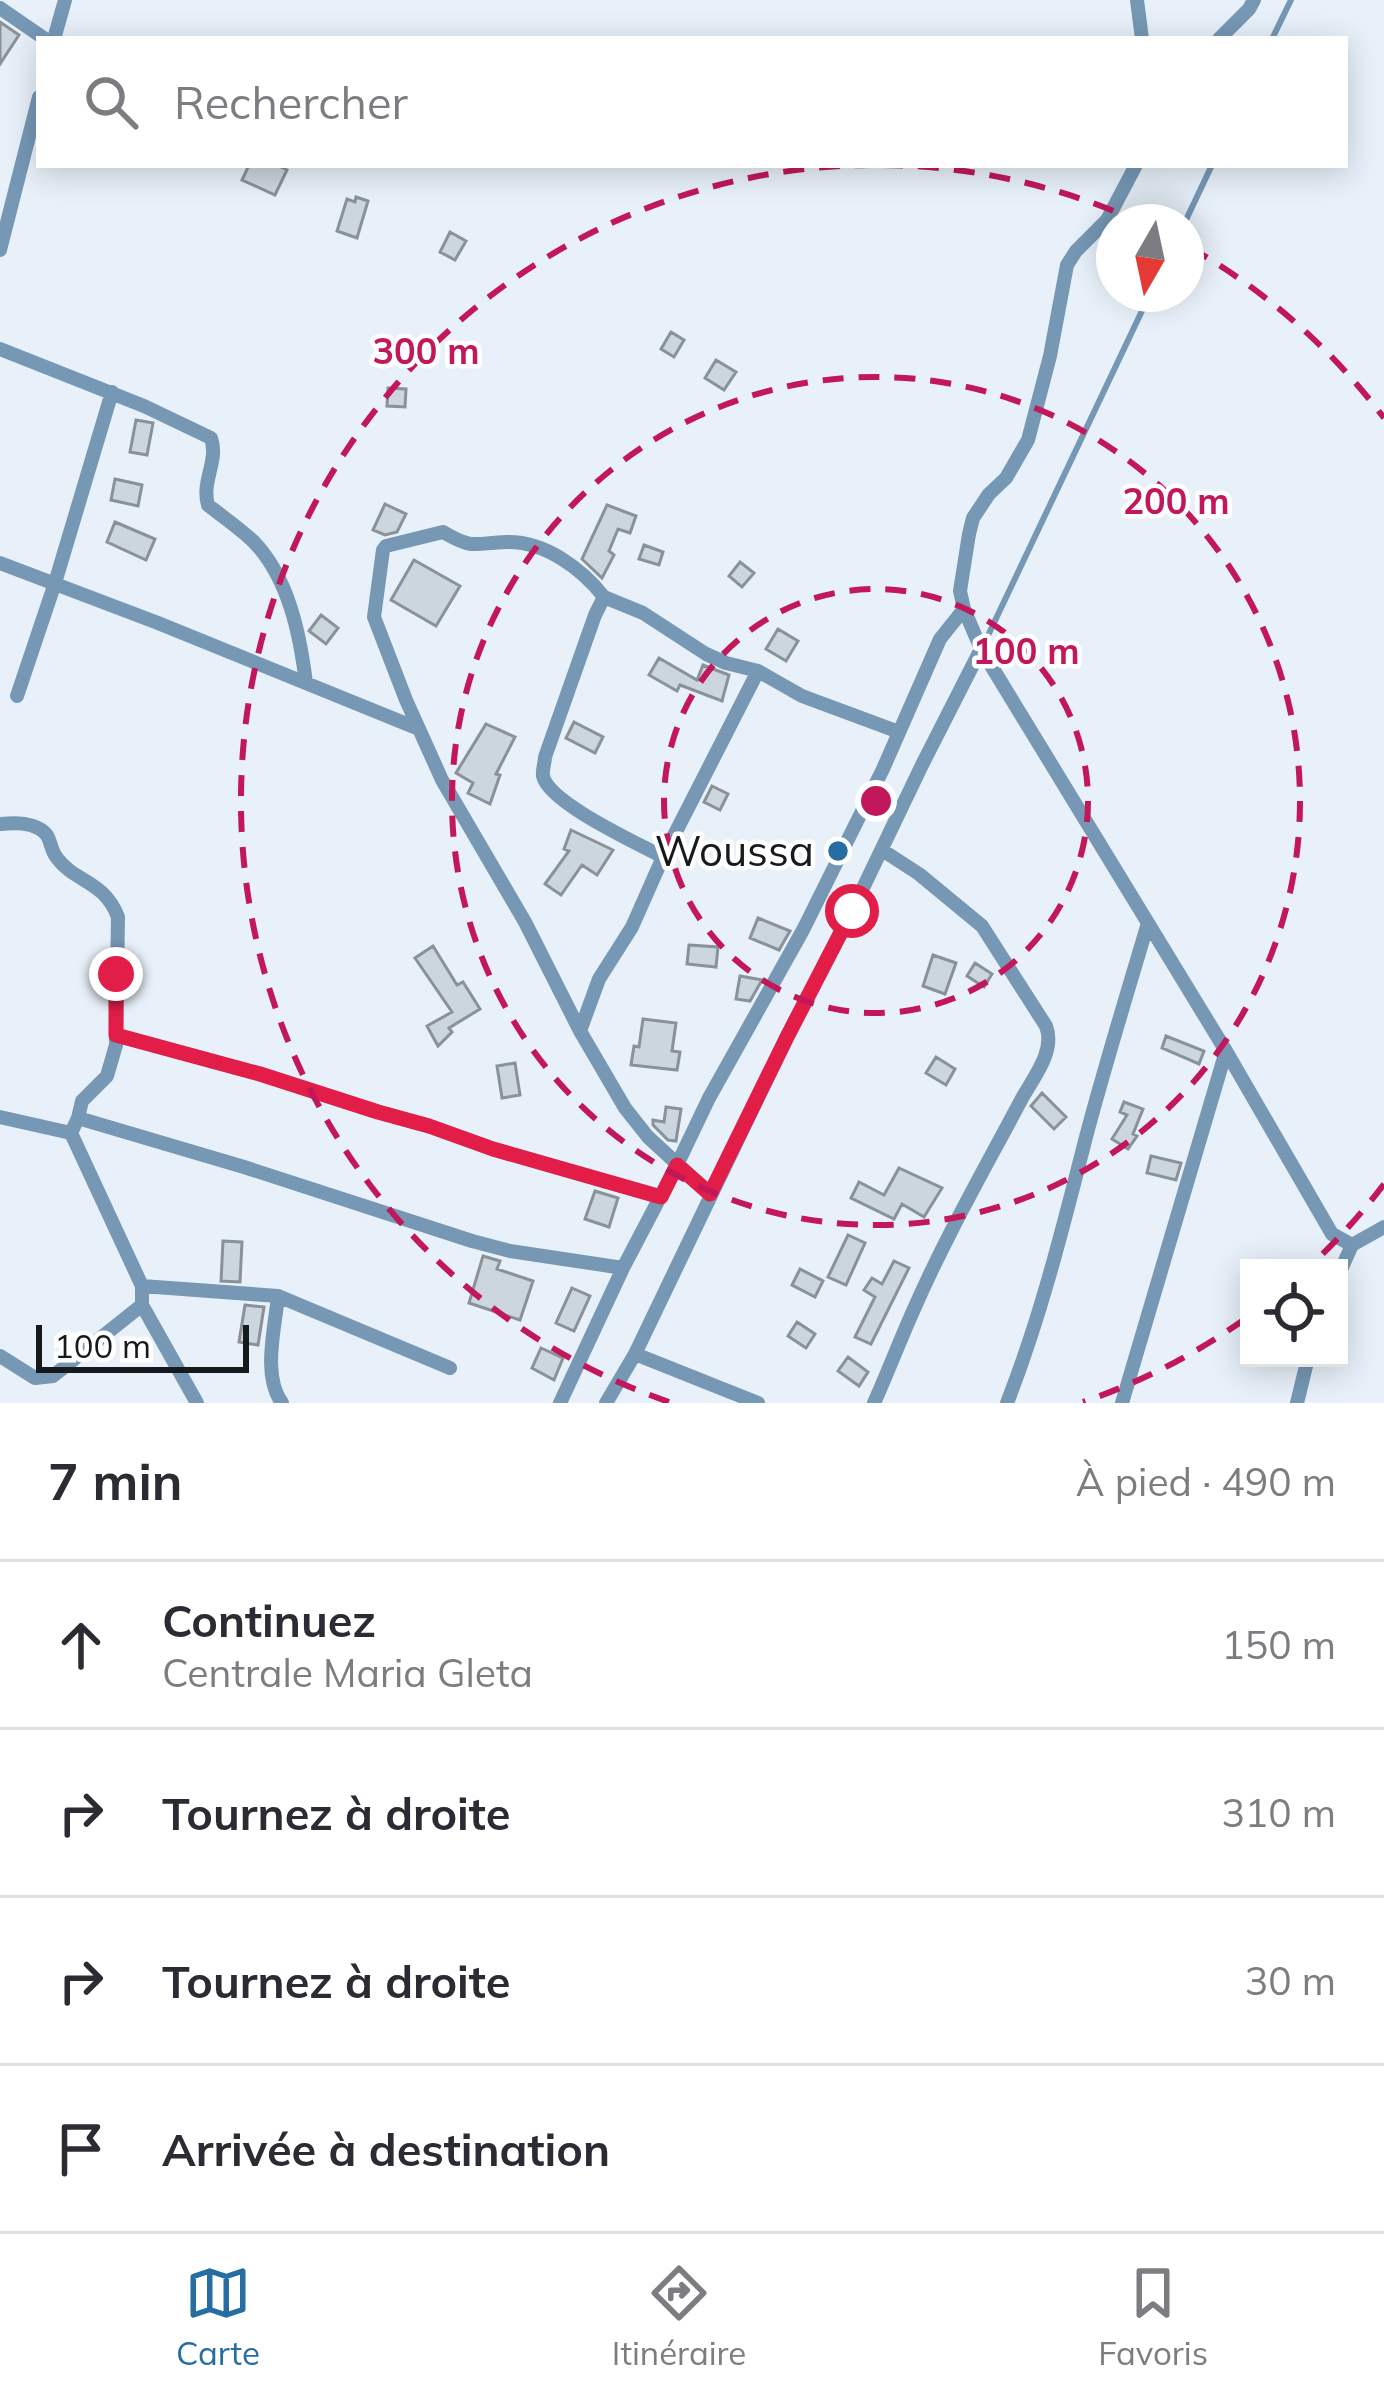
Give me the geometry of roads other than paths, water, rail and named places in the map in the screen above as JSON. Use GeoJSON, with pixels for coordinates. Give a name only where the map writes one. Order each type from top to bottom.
{"type":"FeatureCollection","features":[{"type":"Feature","properties":{"kind":"street"},"geometry":{"type":"LineString","coordinates":[[55,36],[65,0]]}},
{"type":"Feature","properties":{"kind":"street"},"geometry":{"type":"LineString","coordinates":[[1137,0],[1142,36]]}},
{"type":"Feature","properties":{"kind":"street"},"geometry":{"type":"LineString","coordinates":[[1222,36],[1254,0]]}},
{"type":"Feature","properties":{"kind":"street"},"geometry":{"type":"LineString","coordinates":[[0,8],[41,36]]}},
{"type":"Feature","properties":{"kind":"street"},"geometry":{"type":"LineString","coordinates":[[0,250],[36,109]]}},
{"type":"Feature","properties":{"kind":"street"},"geometry":{"type":"LineString","coordinates":[[1134,168],[1107,220],[1067,265],[1028,440],[1006,478],[988,494],[973,518],[960,591],[981,649],[1332,1234],[1352,1245]]}},
{"type":"Feature","properties":{"kind":"street"},"geometry":{"type":"LineString","coordinates":[[0,349],[112,392],[211,438],[214,458],[205,485],[208,505],[255,544],[273,570],[299,630],[306,683]]}},
{"type":"Feature","properties":{"kind":"street"},"geometry":{"type":"LineString","coordinates":[[16,696],[112,392]]}},
{"type":"Feature","properties":{"kind":"street"},"geometry":{"type":"LineString","coordinates":[[710,1194],[648,1137],[625,1108],[442,781],[374,616],[382,550],[443,532],[459,543],[526,544],[573,567],[604,597],[643,613],[706,654],[758,670],[802,696],[899,732]]}},
{"type":"Feature","properties":{"kind":"street"},"geometry":{"type":"LineString","coordinates":[[0,563],[419,729]]}},
{"type":"Feature","properties":{"kind":"street"},"geometry":{"type":"LineString","coordinates":[[604,597],[542,774],[550,790],[574,809],[663,857]]}},
{"type":"Feature","properties":{"kind":"street"},"geometry":{"type":"LineString","coordinates":[[560,1403],[709,1098],[803,930],[940,638],[964,609]]}},
{"type":"Feature","properties":{"kind":"street"},"geometry":{"type":"LineString","coordinates":[[606,1403],[635,1354],[981,649]]}},
{"type":"Feature","properties":{"kind":"street"},"geometry":{"type":"LineString","coordinates":[[580,1030],[598,979],[632,927],[758,670]]}},
{"type":"Feature","properties":{"kind":"street"},"geometry":{"type":"LineString","coordinates":[[0,824],[43,829],[57,859],[95,885],[118,917],[111,1066],[101,1084],[82,1101],[70,1133]]}},
{"type":"Feature","properties":{"kind":"street"},"geometry":{"type":"LineString","coordinates":[[874,1403],[914,1310],[1050,1042],[1046,1026],[982,926],[882,850]]}},
{"type":"Feature","properties":{"kind":"street"},"geometry":{"type":"LineString","coordinates":[[1007,1403],[1063,1235],[1148,923]]}},
{"type":"Feature","properties":{"kind":"street"},"geometry":{"type":"LineString","coordinates":[[116,1035],[260,1074],[661,1197]]}},
{"type":"Feature","properties":{"kind":"street"},"geometry":{"type":"LineString","coordinates":[[1122,1403],[1226,1051]]}},
{"type":"Feature","properties":{"kind":"street"},"geometry":{"type":"LineString","coordinates":[[0,1117],[70,1133]]}},
{"type":"Feature","properties":{"kind":"street"},"geometry":{"type":"LineString","coordinates":[[79,1118],[472,1241],[623,1268]]}},
{"type":"Feature","properties":{"kind":"street"},"geometry":{"type":"LineString","coordinates":[[70,1133],[142,1286],[142,1305],[197,1403]]}},
{"type":"Feature","properties":{"kind":"street"},"geometry":{"type":"LineString","coordinates":[[1346,1259],[1352,1245],[1384,1227]]}},
{"type":"Feature","properties":{"kind":"street"},"geometry":{"type":"LineString","coordinates":[[142,1286],[278,1296],[450,1368]]}},
{"type":"Feature","properties":{"kind":"street"},"geometry":{"type":"LineString","coordinates":[[278,1296],[272,1367],[274,1393],[282,1403]]}},
{"type":"Feature","properties":{"kind":"street"},"geometry":{"type":"LineString","coordinates":[[0,1356],[35,1378],[53,1376],[142,1305]]}},
{"type":"Feature","properties":{"kind":"street"},"geometry":{"type":"LineString","coordinates":[[635,1354],[746,1401]]}},
{"type":"Feature","properties":{"kind":"street"},"geometry":{"type":"LineString","coordinates":[[1297,1403],[1306,1367]]}},
{"type":"Feature","properties":{"kind":"lane"},"geometry":{"type":"LineString","coordinates":[[1273,36],[1291,0]]}},
{"type":"Feature","properties":{"kind":"lane"},"geometry":{"type":"LineString","coordinates":[[1194,204],[1211,168]]}},
{"type":"Feature","properties":{"kind":"lane"},"geometry":{"type":"LineString","coordinates":[[981,649],[1141,312]]}},
{"type":"Feature","properties":{"kind":"place","name":"Woussa"},"geometry":{"type":"Point","coordinates":[838,851]}}]}
